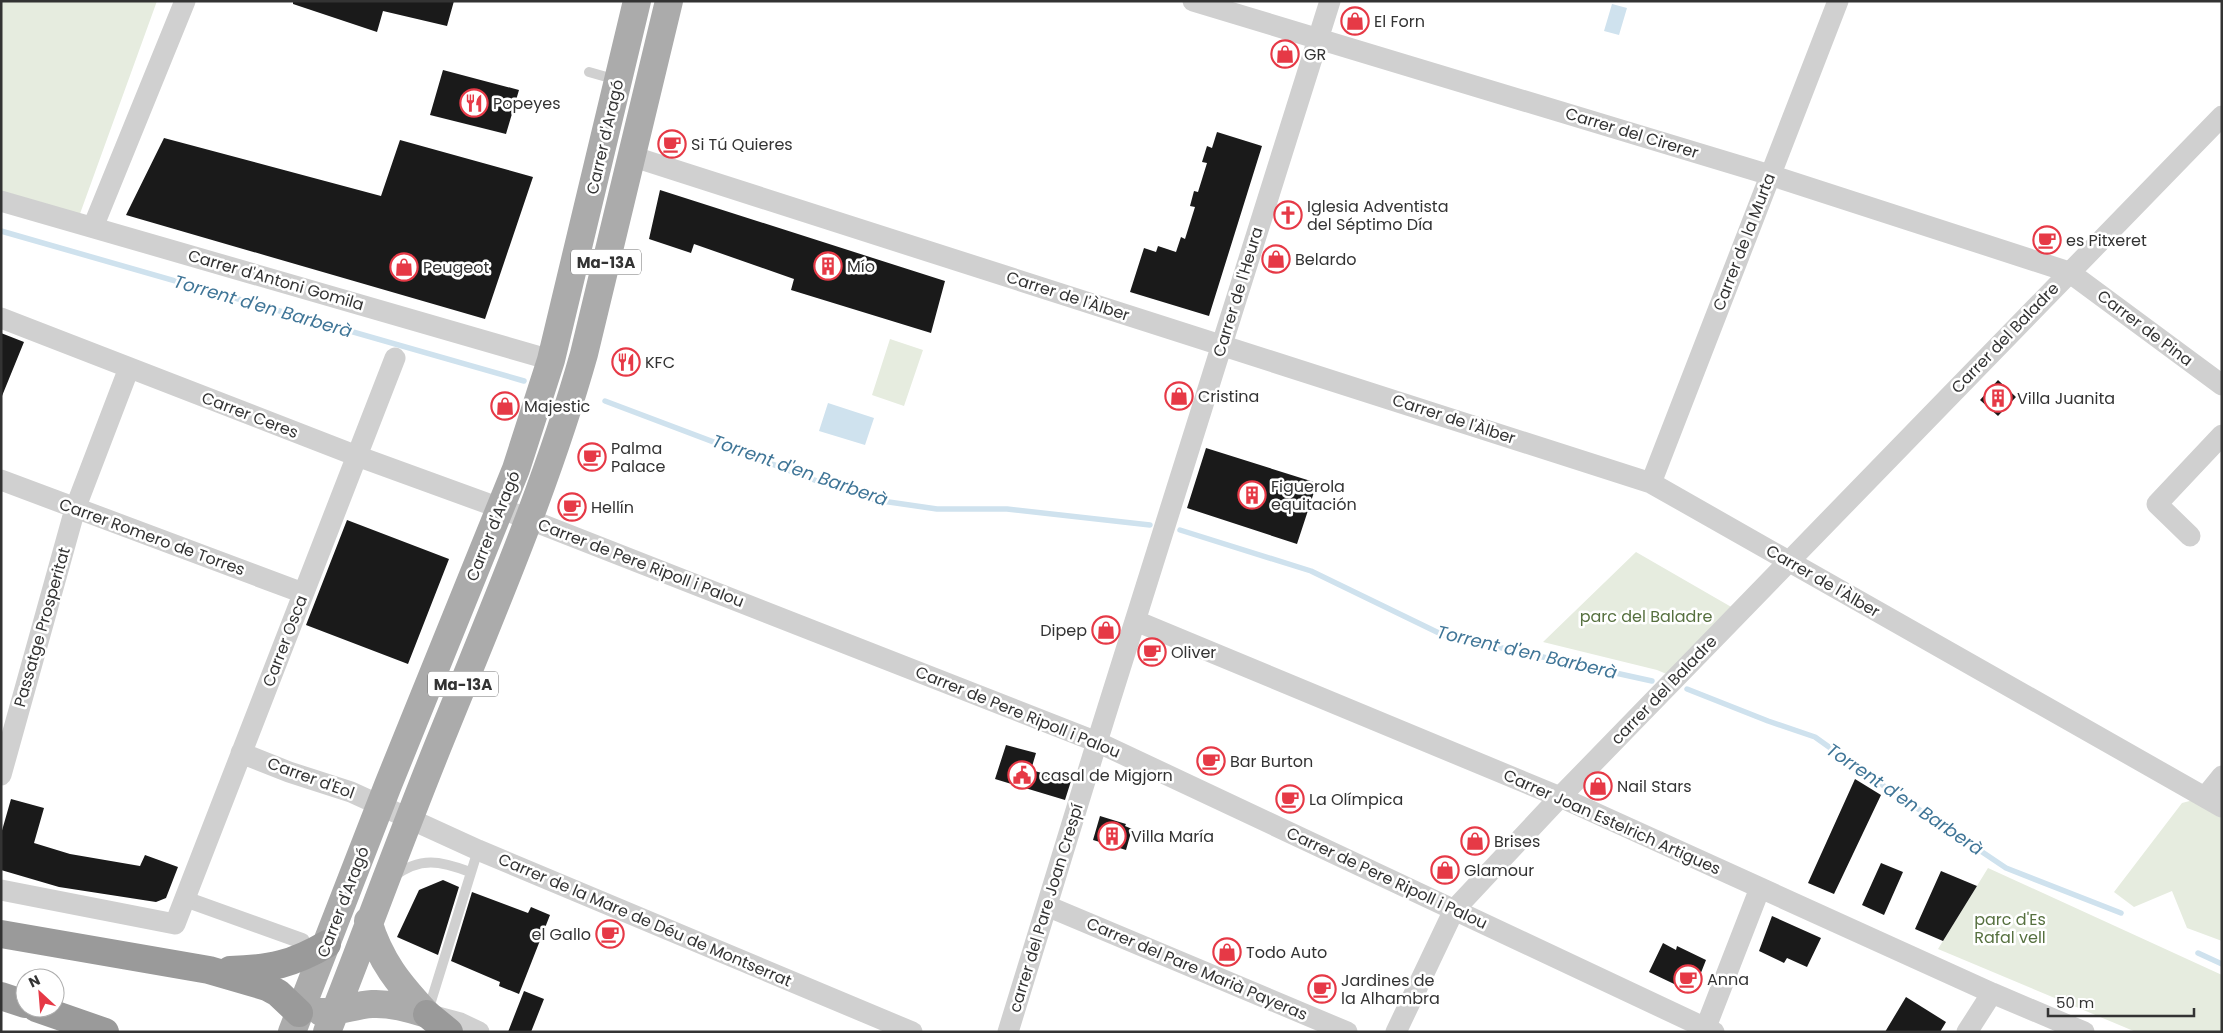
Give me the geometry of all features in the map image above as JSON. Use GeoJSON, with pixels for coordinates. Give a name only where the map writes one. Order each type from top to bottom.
{"type":"FeatureCollection","features":[{"type":"Feature","properties":{"kind":"highway"},"geometry":{"type":"LineString","coordinates":[[1,934],[209,970],[267,987],[278,993],[301,1025]]}},
{"type":"Feature","properties":{"kind":"highway"},"geometry":{"type":"LineString","coordinates":[[209,970],[257,968],[289,963],[315,942]]}},
{"type":"Feature","properties":{"kind":"highway"},"geometry":{"type":"LineString","coordinates":[[1,996],[15,1001]]}},
{"type":"Feature","properties":{"kind":"highway"},"geometry":{"type":"LineString","coordinates":[[427,1014],[449,1032]]}},
{"type":"Feature","properties":{"kind":"highway"},"geometry":{"type":"LineString","coordinates":[[65,1018],[105,1032]]}},
{"type":"Feature","properties":{"kind":"main road","name":"Carrer d'Aragó"},"geometry":{"type":"LineString","coordinates":[[301,1025],[315,942],[380,805],[516,469],[551,360],[637,1]]}},
{"type":"Feature","properties":{"kind":"main road","name":"Carrer d'Aragó"},"geometry":{"type":"LineString","coordinates":[[331,1022],[368,921],[528,519],[568,410],[584,354],[669,1]]}},
{"type":"Feature","properties":{"kind":"main road"},"geometry":{"type":"LineString","coordinates":[[605,134],[615,148],[631,156]]}},
{"type":"Feature","properties":{"kind":"main road"},"geometry":{"type":"LineString","coordinates":[[368,921],[374,940],[388,968],[427,1014]]}},
{"type":"Feature","properties":{"kind":"main road"},"geometry":{"type":"LineString","coordinates":[[301,1025],[331,1022],[371,1004],[393,1004],[427,1014]]}},
{"type":"Feature","properties":{"kind":"street"},"geometry":{"type":"LineString","coordinates":[[93,227],[185,1]]}},
{"type":"Feature","properties":{"kind":"street","name":"Carrer del Cirerer"},"geometry":{"type":"LineString","coordinates":[[1193,1],[1770,175],[2069,272]]}},
{"type":"Feature","properties":{"kind":"street","name":"Carrer de l'Heura"},"geometry":{"type":"LineString","coordinates":[[1166,527],[1221,345],[1330,1]]}},
{"type":"Feature","properties":{"kind":"street","name":"Carrer de la Murta"},"geometry":{"type":"LineString","coordinates":[[1651,482],[1838,1]]}},
{"type":"Feature","properties":{"kind":"street","name":"Carrer del Baladre"},"geometry":{"type":"LineString","coordinates":[[1789,562],[2222,116]]}},
{"type":"Feature","properties":{"kind":"street","name":"Carrer de l'Àlber"},"geometry":{"type":"LineString","coordinates":[[631,156],[1651,482],[2214,802]]}},
{"type":"Feature","properties":{"kind":"street","name":"Carrer d'Antoni Gomila"},"geometry":{"type":"LineString","coordinates":[[1,201],[551,360]]}},
{"type":"Feature","properties":{"kind":"street","name":"Carrer de Pina"},"geometry":{"type":"LineString","coordinates":[[2069,272],[2222,385]]}},
{"type":"Feature","properties":{"kind":"street","name":"Carrer Ceres"},"geometry":{"type":"LineString","coordinates":[[1,318],[357,456],[500,508]]}},
{"type":"Feature","properties":{"kind":"street","name":"Carrer Osca"},"geometry":{"type":"LineString","coordinates":[[1,890],[175,924],[395,358]]}},
{"type":"Feature","properties":{"kind":"street","name":"Passatge Prosperitat"},"geometry":{"type":"LineString","coordinates":[[1,775],[75,509],[129,368]]}},
{"type":"Feature","properties":{"kind":"street"},"geometry":{"type":"LineString","coordinates":[[2190,536],[2157,504],[2222,435]]}},
{"type":"Feature","properties":{"kind":"street","name":"Carrer Romero de Torres"},"geometry":{"type":"LineString","coordinates":[[1,480],[303,593]]}},
{"type":"Feature","properties":{"kind":"street","name":"Carrer de Pere Ripoll i Palou"},"geometry":{"type":"LineString","coordinates":[[500,508],[1097,742],[1708,1030]]}},
{"type":"Feature","properties":{"kind":"street","name":"carrer del Pare Joan Crespí"},"geometry":{"type":"LineString","coordinates":[[1008,1032],[1097,742],[1166,527]]}},
{"type":"Feature","properties":{"kind":"street","name":"carrer del Baladre"},"geometry":{"type":"LineString","coordinates":[[1396,1032],[1454,910],[1560,797],[1789,562]]}},
{"type":"Feature","properties":{"kind":"street","name":"Carrer Joan Estelrich Artigues"},"geometry":{"type":"LineString","coordinates":[[1136,621],[1560,797],[1992,993],[2084,1032]]}},
{"type":"Feature","properties":{"kind":"street","name":"Carrer d'Eol"},"geometry":{"type":"LineString","coordinates":[[241,753],[289,772],[351,792],[380,805]]}},
{"type":"Feature","properties":{"kind":"street"},"geometry":{"type":"LineString","coordinates":[[2214,802],[2222,776]]}},
{"type":"Feature","properties":{"kind":"street","name":"Carrer de la Mare de Déu de Montserrat"},"geometry":{"type":"LineString","coordinates":[[380,805],[478,850],[912,1032]]}},
{"type":"Feature","properties":{"kind":"street"},"geometry":{"type":"LineString","coordinates":[[1708,1030],[1760,888]]}},
{"type":"Feature","properties":{"kind":"street"},"geometry":{"type":"LineString","coordinates":[[184,898],[315,942]]}},
{"type":"Feature","properties":{"kind":"street","name":"Carrer del Pare Marià Payeras"},"geometry":{"type":"LineString","coordinates":[[1047,906],[1347,1032]]}},
{"type":"Feature","properties":{"kind":"street"},"geometry":{"type":"LineString","coordinates":[[1967,1032],[1992,993]]}},
{"type":"Feature","properties":{"kind":"street"},"geometry":{"type":"LineString","coordinates":[[427,1014],[460,1022],[479,1032]]}},
{"type":"Feature","properties":{"kind":"lane"},"geometry":{"type":"LineString","coordinates":[[589,72],[618,80]]}},
{"type":"Feature","properties":{"kind":"lane"},"geometry":{"type":"LineString","coordinates":[[427,1014],[478,850]]}},
{"type":"Feature","properties":{"kind":"lane"},"geometry":{"type":"LineString","coordinates":[[382,888],[408,868],[421,864],[433,862],[447,863],[470,872]]}},
{"type":"Feature","properties":{"kind":"green space"},"geometry":{"type":"Polygon","coordinates":[[[1,1],[157,1],[77,222],[1,196],[1,1]]]}},
{"type":"Feature","properties":{"kind":"green space"},"geometry":{"type":"Polygon","coordinates":[[[890,339],[923,350],[904,406],[872,395],[890,339]]]}},
{"type":"Feature","properties":{"kind":"green space","name":"parc del Baladre"},"geometry":{"type":"Polygon","coordinates":[[[1636,552],[1740,612],[1676,678],[1657,670],[1543,642],[1636,552]]]}},
{"type":"Feature","properties":{"kind":"green space"},"geometry":{"type":"Polygon","coordinates":[[[2222,776],[2222,941],[2187,928],[2172,891],[2134,907],[2114,892],[2182,803],[2205,797],[2222,776]]]}},
{"type":"Feature","properties":{"kind":"green space","name":"parc d'Es Rafal vell"},"geometry":{"type":"Polygon","coordinates":[[[1988,868],[2222,975],[2222,1032],[2136,1032],[1938,949],[1988,868]]]}},
{"type":"Feature","properties":{"kind":"water"},"geometry":{"type":"Polygon","coordinates":[[[1612,4],[1627,8],[1619,35],[1604,31],[1612,4]]]}},
{"type":"Feature","properties":{"kind":"water"},"geometry":{"type":"Polygon","coordinates":[[[828,403],[874,418],[865,445],[819,431],[828,403]]]}},
{"type":"Feature","properties":{"kind":"building"},"geometry":{"type":"Polygon","coordinates":[[[293,1],[454,1],[447,26],[383,11],[377,32],[293,4],[293,1]]]}},
{"type":"Feature","properties":{"kind":"building","name":"Popeyes"},"geometry":{"type":"Polygon","coordinates":[[[443,70],[519,90],[506,134],[430,115],[443,70]]]}},
{"type":"Feature","properties":{"kind":"building"},"geometry":{"type":"Polygon","coordinates":[[[1217,132],[1262,146],[1209,316],[1130,292],[1144,248],[1156,252],[1158,246],[1176,252],[1181,237],[1185,239],[1195,207],[1190,206],[1194,191],[1198,192],[1207,163],[1202,162],[1207,146],[1212,148],[1217,132]]]}},
{"type":"Feature","properties":{"kind":"building","name":"Peugeot"},"geometry":{"type":"Polygon","coordinates":[[[164,138],[381,196],[400,140],[533,177],[485,319],[126,215],[164,138]]]}},
{"type":"Feature","properties":{"kind":"building","name":"Mío"},"geometry":{"type":"Polygon","coordinates":[[[660,190],[945,281],[931,333],[791,290],[794,279],[694,244],[691,253],[649,239],[660,190]]]}},
{"type":"Feature","properties":{"kind":"building"},"geometry":{"type":"Polygon","coordinates":[[[1,333],[24,342],[2,396],[1,396],[1,333]]]}},
{"type":"Feature","properties":{"kind":"building","name":"Villa Juanita"},"geometry":{"type":"Polygon","coordinates":[[[1998,380],[2016,397],[1998,416],[1980,400],[1998,380]]]}},
{"type":"Feature","properties":{"kind":"building","name":"Figuerola equitación"},"geometry":{"type":"Polygon","coordinates":[[[1206,448],[1317,483],[1297,544],[1187,508],[1206,448]]]}},
{"type":"Feature","properties":{"kind":"building"},"geometry":{"type":"Polygon","coordinates":[[[347,520],[449,559],[408,664],[306,625],[347,520]]]}},
{"type":"Feature","properties":{"kind":"building","name":"casal de Migjorn"},"geometry":{"type":"Polygon","coordinates":[[[1006,745],[1036,753],[1031,770],[1071,781],[1065,800],[995,779],[1006,745]]]}},
{"type":"Feature","properties":{"kind":"building"},"geometry":{"type":"Polygon","coordinates":[[[1855,779],[1881,795],[1834,894],[1808,883],[1855,779]]]}},
{"type":"Feature","properties":{"kind":"building"},"geometry":{"type":"Polygon","coordinates":[[[11,799],[44,808],[34,843],[70,854],[140,866],[145,855],[178,867],[166,898],[156,902],[59,887],[1,870],[1,834],[11,799]]]}},
{"type":"Feature","properties":{"kind":"building","name":"Villa María"},"geometry":{"type":"Polygon","coordinates":[[[1100,816],[1126,824],[1125,826],[1132,829],[1126,850],[1093,840],[1100,816]]]}},
{"type":"Feature","properties":{"kind":"building"},"geometry":{"type":"Polygon","coordinates":[[[1881,863],[1903,872],[1884,915],[1862,905],[1881,863]]]}},
{"type":"Feature","properties":{"kind":"building"},"geometry":{"type":"Polygon","coordinates":[[[1941,871],[1977,886],[1943,941],[1915,929],[1941,871]]]}},
{"type":"Feature","properties":{"kind":"building"},"geometry":{"type":"Polygon","coordinates":[[[443,880],[459,887],[438,955],[397,937],[419,890],[443,880]]]}},
{"type":"Feature","properties":{"kind":"building"},"geometry":{"type":"Polygon","coordinates":[[[472,892],[528,913],[531,907],[550,915],[519,994],[499,986],[500,982],[451,961],[472,892]]]}},
{"type":"Feature","properties":{"kind":"building"},"geometry":{"type":"Polygon","coordinates":[[[1772,916],[1821,938],[1807,967],[1787,958],[1784,963],[1759,951],[1772,916]]]}},
{"type":"Feature","properties":{"kind":"building"},"geometry":{"type":"Polygon","coordinates":[[[1663,943],[1676,950],[1677,946],[1706,960],[1693,993],[1649,972],[1663,943]]]}},
{"type":"Feature","properties":{"kind":"building"},"geometry":{"type":"Polygon","coordinates":[[[524,991],[544,999],[531,1032],[508,1032],[524,991]]]}},
{"type":"Feature","properties":{"kind":"building"},"geometry":{"type":"Polygon","coordinates":[[[1906,997],[1946,1022],[1940,1032],[1885,1032],[1906,997]]]}},
{"type":"Feature","properties":{"kind":"waterway","name":"Torrent d'en Barberà"},"geometry":{"type":"LineString","coordinates":[[1,231],[524,381]]}},
{"type":"Feature","properties":{"kind":"waterway","name":"Torrent d'en Barberà"},"geometry":{"type":"LineString","coordinates":[[605,401],[825,484],[875,500],[937,509],[1007,509],[1150,525]]}},
{"type":"Feature","properties":{"kind":"waterway","name":"Torrent d'en Barberà"},"geometry":{"type":"LineString","coordinates":[[1180,530],[1311,571],[1443,635],[1652,681]]}},
{"type":"Feature","properties":{"kind":"waterway","name":"Torrent d'en Barberà"},"geometry":{"type":"LineString","coordinates":[[1687,689],[1768,721],[1815,737],[2006,868],[2121,913]]}},
{"type":"Feature","properties":{"kind":"waterway","name":"Torrent d'en Barberà"},"geometry":{"type":"LineString","coordinates":[[2198,953],[2222,964]]}},
{"type":"Feature","properties":{"kind":"place","name":"El Forn"},"geometry":{"type":"Point","coordinates":[1355,21]}},
{"type":"Feature","properties":{"kind":"place","name":"GR"},"geometry":{"type":"Point","coordinates":[1285,54]}},
{"type":"Feature","properties":{"kind":"place","name":"Popeyes"},"geometry":{"type":"Point","coordinates":[474,103]}},
{"type":"Feature","properties":{"kind":"place","name":"Si Tú Quieres"},"geometry":{"type":"Point","coordinates":[672,144]}},
{"type":"Feature","properties":{"kind":"place","name":"Iglesia Adventista del Séptimo Día"},"geometry":{"type":"Point","coordinates":[1288,215]}},
{"type":"Feature","properties":{"kind":"place","name":"es Pitxeret"},"geometry":{"type":"Point","coordinates":[2047,240]}},
{"type":"Feature","properties":{"kind":"place","name":"Belardo"},"geometry":{"type":"Point","coordinates":[1276,259]}},
{"type":"Feature","properties":{"kind":"place","name":"Mío"},"geometry":{"type":"Point","coordinates":[828,266]}},
{"type":"Feature","properties":{"kind":"place","name":"Peugeot"},"geometry":{"type":"Point","coordinates":[404,267]}},
{"type":"Feature","properties":{"kind":"place","name":"KFC"},"geometry":{"type":"Point","coordinates":[626,362]}},
{"type":"Feature","properties":{"kind":"place","name":"Cristina"},"geometry":{"type":"Point","coordinates":[1179,396]}},
{"type":"Feature","properties":{"kind":"place","name":"Villa Juanita"},"geometry":{"type":"Point","coordinates":[1998,398]}},
{"type":"Feature","properties":{"kind":"place","name":"Majestic"},"geometry":{"type":"Point","coordinates":[505,406]}},
{"type":"Feature","properties":{"kind":"place","name":"Palma Palace"},"geometry":{"type":"Point","coordinates":[592,457]}},
{"type":"Feature","properties":{"kind":"place","name":"Figuerola equitación"},"geometry":{"type":"Point","coordinates":[1252,495]}},
{"type":"Feature","properties":{"kind":"place","name":"Hellín"},"geometry":{"type":"Point","coordinates":[572,507]}},
{"type":"Feature","properties":{"kind":"place","name":"Dipep"},"geometry":{"type":"Point","coordinates":[1106,630]}},
{"type":"Feature","properties":{"kind":"place","name":"Oliver"},"geometry":{"type":"Point","coordinates":[1152,652]}},
{"type":"Feature","properties":{"kind":"place","name":"Bar Burton"},"geometry":{"type":"Point","coordinates":[1211,761]}},
{"type":"Feature","properties":{"kind":"place","name":"casal de Migjorn"},"geometry":{"type":"Point","coordinates":[1022,775]}},
{"type":"Feature","properties":{"kind":"place","name":"Nail Stars"},"geometry":{"type":"Point","coordinates":[1598,786]}},
{"type":"Feature","properties":{"kind":"place","name":"La Olímpica"},"geometry":{"type":"Point","coordinates":[1290,799]}},
{"type":"Feature","properties":{"kind":"place","name":"Villa María"},"geometry":{"type":"Point","coordinates":[1112,836]}},
{"type":"Feature","properties":{"kind":"place","name":"Brises"},"geometry":{"type":"Point","coordinates":[1475,841]}},
{"type":"Feature","properties":{"kind":"place","name":"Glamour"},"geometry":{"type":"Point","coordinates":[1445,870]}},
{"type":"Feature","properties":{"kind":"place","name":"el Gallo"},"geometry":{"type":"Point","coordinates":[610,934]}},
{"type":"Feature","properties":{"kind":"place","name":"Todo Auto"},"geometry":{"type":"Point","coordinates":[1227,952]}},
{"type":"Feature","properties":{"kind":"place","name":"Anna"},"geometry":{"type":"Point","coordinates":[1688,979]}},
{"type":"Feature","properties":{"kind":"place","name":"Jardines de la Alhambra"},"geometry":{"type":"Point","coordinates":[1322,989]}}]}
